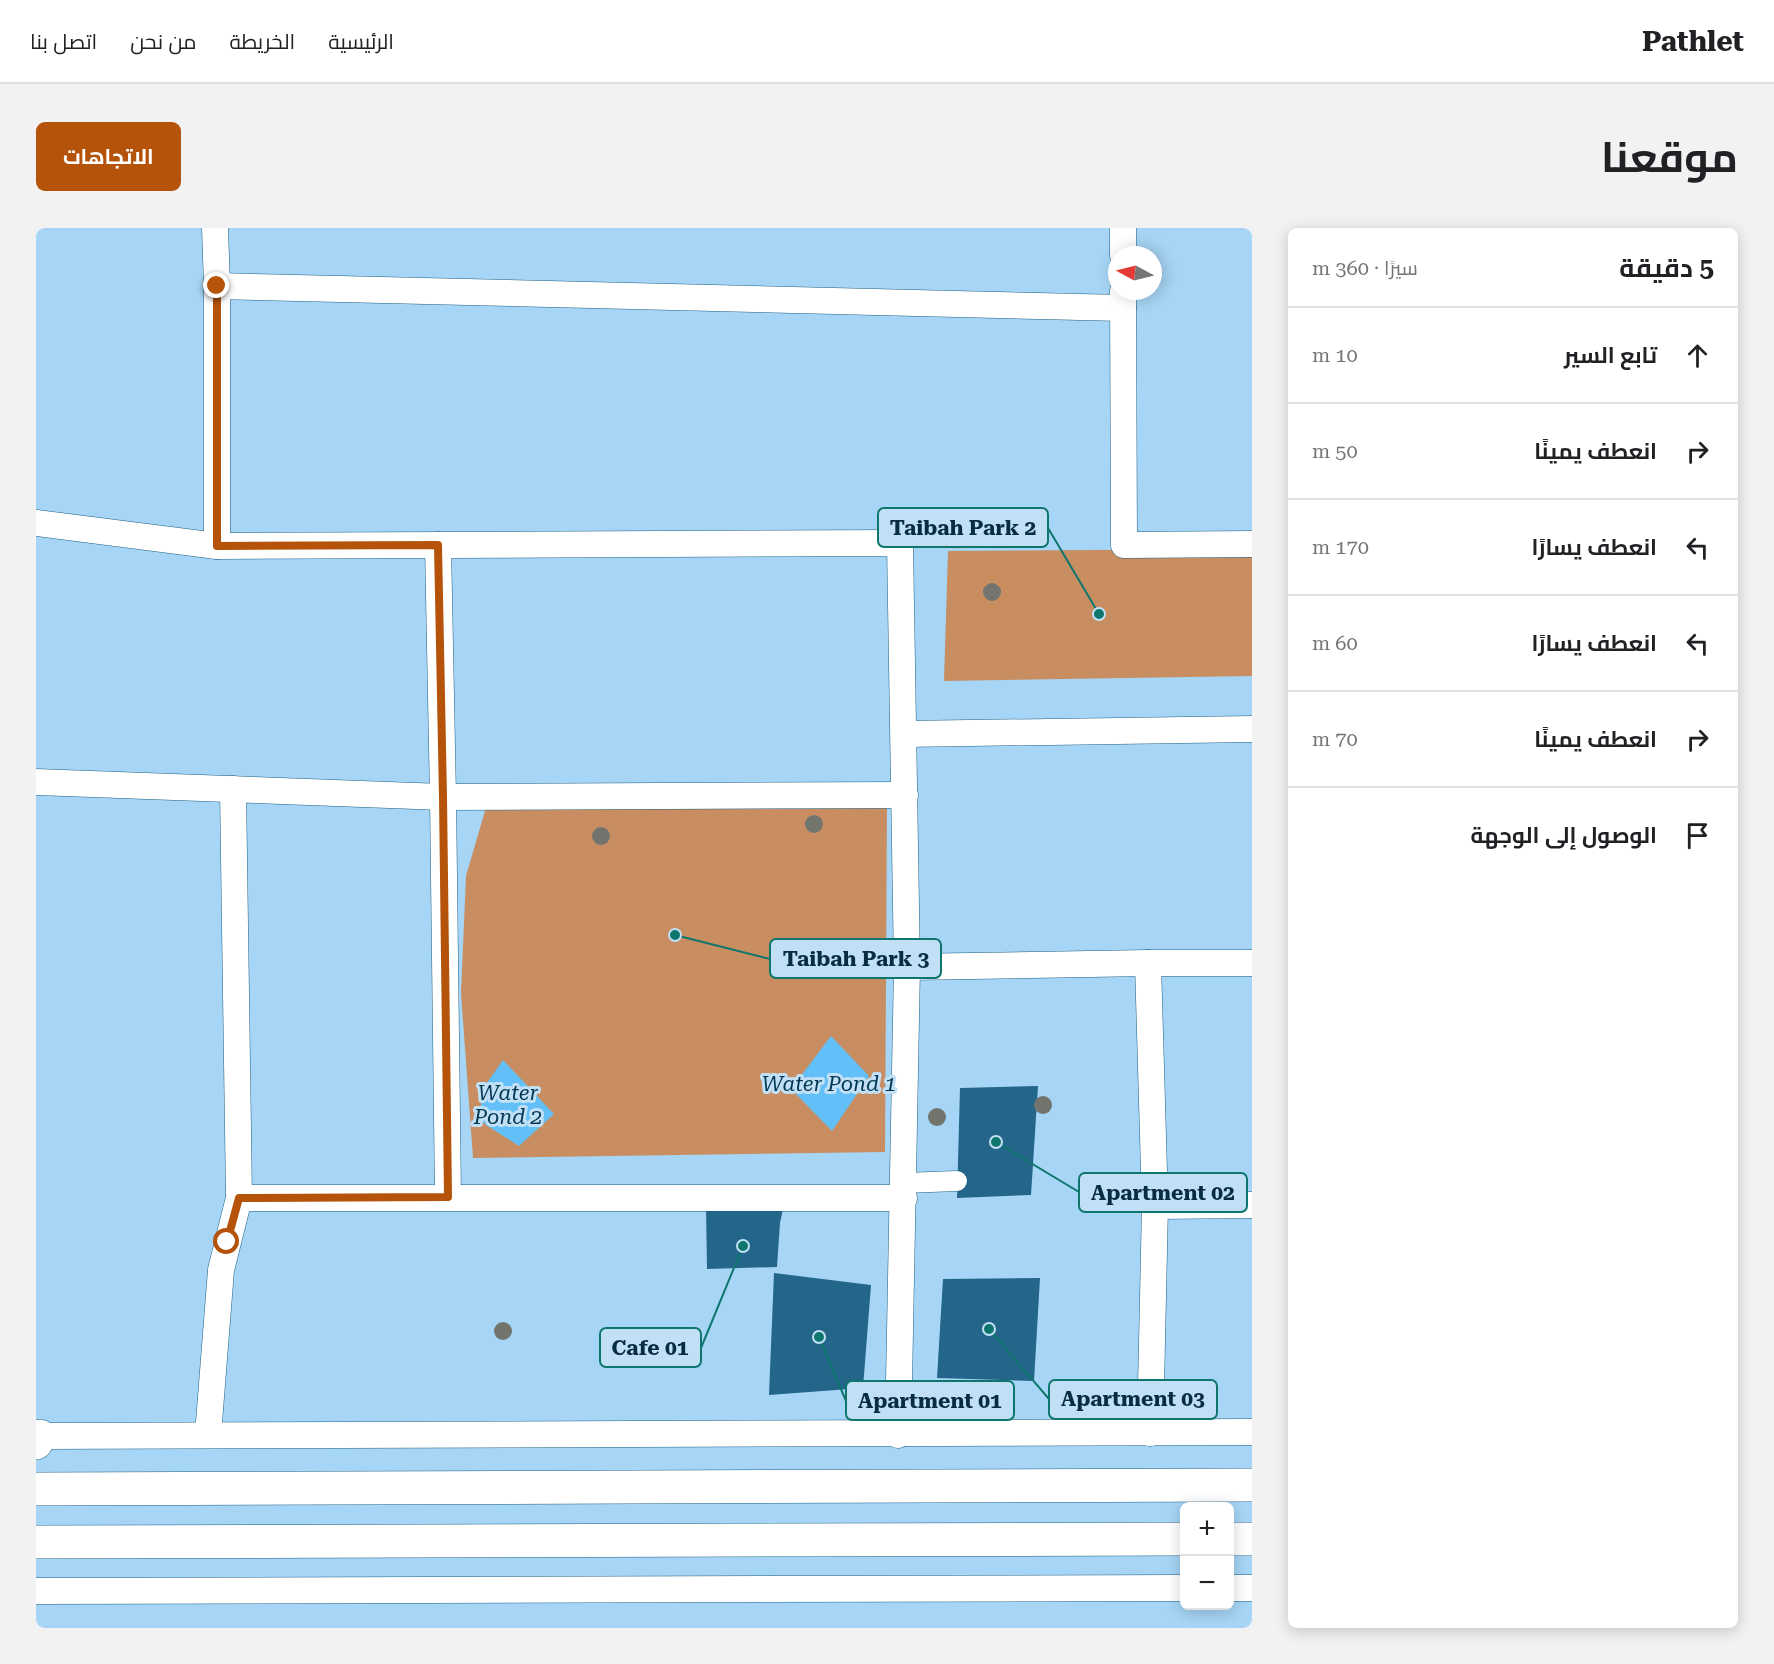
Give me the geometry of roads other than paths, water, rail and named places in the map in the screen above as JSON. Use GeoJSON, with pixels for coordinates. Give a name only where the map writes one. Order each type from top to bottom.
{"type":"FeatureCollection","features":[{"type":"Feature","properties":{"kind":"main road"},"geometry":{"type":"LineString","coordinates":[[36,1489],[970,1488],[1252,1485]]}},
{"type":"Feature","properties":{"kind":"main road"},"geometry":{"type":"LineString","coordinates":[[36,1542],[1180,1539]]}},
{"type":"Feature","properties":{"kind":"main road"},"geometry":{"type":"LineString","coordinates":[[1234,1539],[1252,1539]]}},
{"type":"Feature","properties":{"kind":"street"},"geometry":{"type":"LineString","coordinates":[[215,228],[217,546]]}},
{"type":"Feature","properties":{"kind":"street"},"geometry":{"type":"LineString","coordinates":[[1123,228],[1123,246]]}},
{"type":"Feature","properties":{"kind":"street"},"geometry":{"type":"LineString","coordinates":[[217,286],[1108,299]]}},
{"type":"Feature","properties":{"kind":"street"},"geometry":{"type":"LineString","coordinates":[[1123,300],[1124,545],[1252,544]]}},
{"type":"Feature","properties":{"kind":"street"},"geometry":{"type":"LineString","coordinates":[[36,523],[217,546],[900,543],[907,966],[898,1435]]}},
{"type":"Feature","properties":{"kind":"street"},"geometry":{"type":"LineString","coordinates":[[438,545],[448,1197]]}},
{"type":"Feature","properties":{"kind":"street"},"geometry":{"type":"LineString","coordinates":[[904,734],[1252,729]]}},
{"type":"Feature","properties":{"kind":"street"},"geometry":{"type":"LineString","coordinates":[[36,782],[443,797],[905,795]]}},
{"type":"Feature","properties":{"kind":"street"},"geometry":{"type":"LineString","coordinates":[[208,1435],[221,1270],[239,1198],[232,789]]}},
{"type":"Feature","properties":{"kind":"street"},"geometry":{"type":"LineString","coordinates":[[1148,963],[1155,1206],[1150,1433]]}},
{"type":"Feature","properties":{"kind":"street"},"geometry":{"type":"LineString","coordinates":[[907,966],[1252,963]]}},
{"type":"Feature","properties":{"kind":"street"},"geometry":{"type":"LineString","coordinates":[[239,1198],[904,1190],[957,1181]]}},
{"type":"Feature","properties":{"kind":"street"},"geometry":{"type":"LineString","coordinates":[[1155,1206],[1252,1205]]}},
{"type":"Feature","properties":{"kind":"street"},"geometry":{"type":"LineString","coordinates":[[37,1438],[208,1435],[898,1435],[1252,1432]]}},
{"type":"Feature","properties":{"kind":"street"},"geometry":{"type":"LineString","coordinates":[[1234,1546],[1252,1551]]}},
{"type":"Feature","properties":{"kind":"street"},"geometry":{"type":"LineString","coordinates":[[39,1587],[1180,1588]]}},
{"type":"Feature","properties":{"kind":"street"},"geometry":{"type":"LineString","coordinates":[[1234,1588],[1252,1588]]}},
{"type":"Feature","properties":{"kind":"water","name":"Water Pond 1"},"geometry":{"type":"Polygon","coordinates":[[[831,1036],[869,1076],[832,1131],[791,1089],[831,1036]]]}},
{"type":"Feature","properties":{"kind":"water","name":"Water Pond 2"},"geometry":{"type":"Polygon","coordinates":[[[503,1060],[554,1114],[519,1146],[481,1120],[481,1091],[503,1060]]]}},
{"type":"Feature","properties":{"kind":"place","name":"Taibah Park 2"},"geometry":{"type":"Point","coordinates":[1099,614]}},
{"type":"Feature","properties":{"kind":"place","name":"Taibah Park 3"},"geometry":{"type":"Point","coordinates":[675,935]}},
{"type":"Feature","properties":{"kind":"place","name":"Apartment 02"},"geometry":{"type":"Point","coordinates":[996,1142]}},
{"type":"Feature","properties":{"kind":"place","name":"Cafe 01"},"geometry":{"type":"Point","coordinates":[743,1246]}},
{"type":"Feature","properties":{"kind":"place","name":"Apartment 03"},"geometry":{"type":"Point","coordinates":[989,1329]}},
{"type":"Feature","properties":{"kind":"place","name":"Apartment 01"},"geometry":{"type":"Point","coordinates":[819,1337]}}]}
